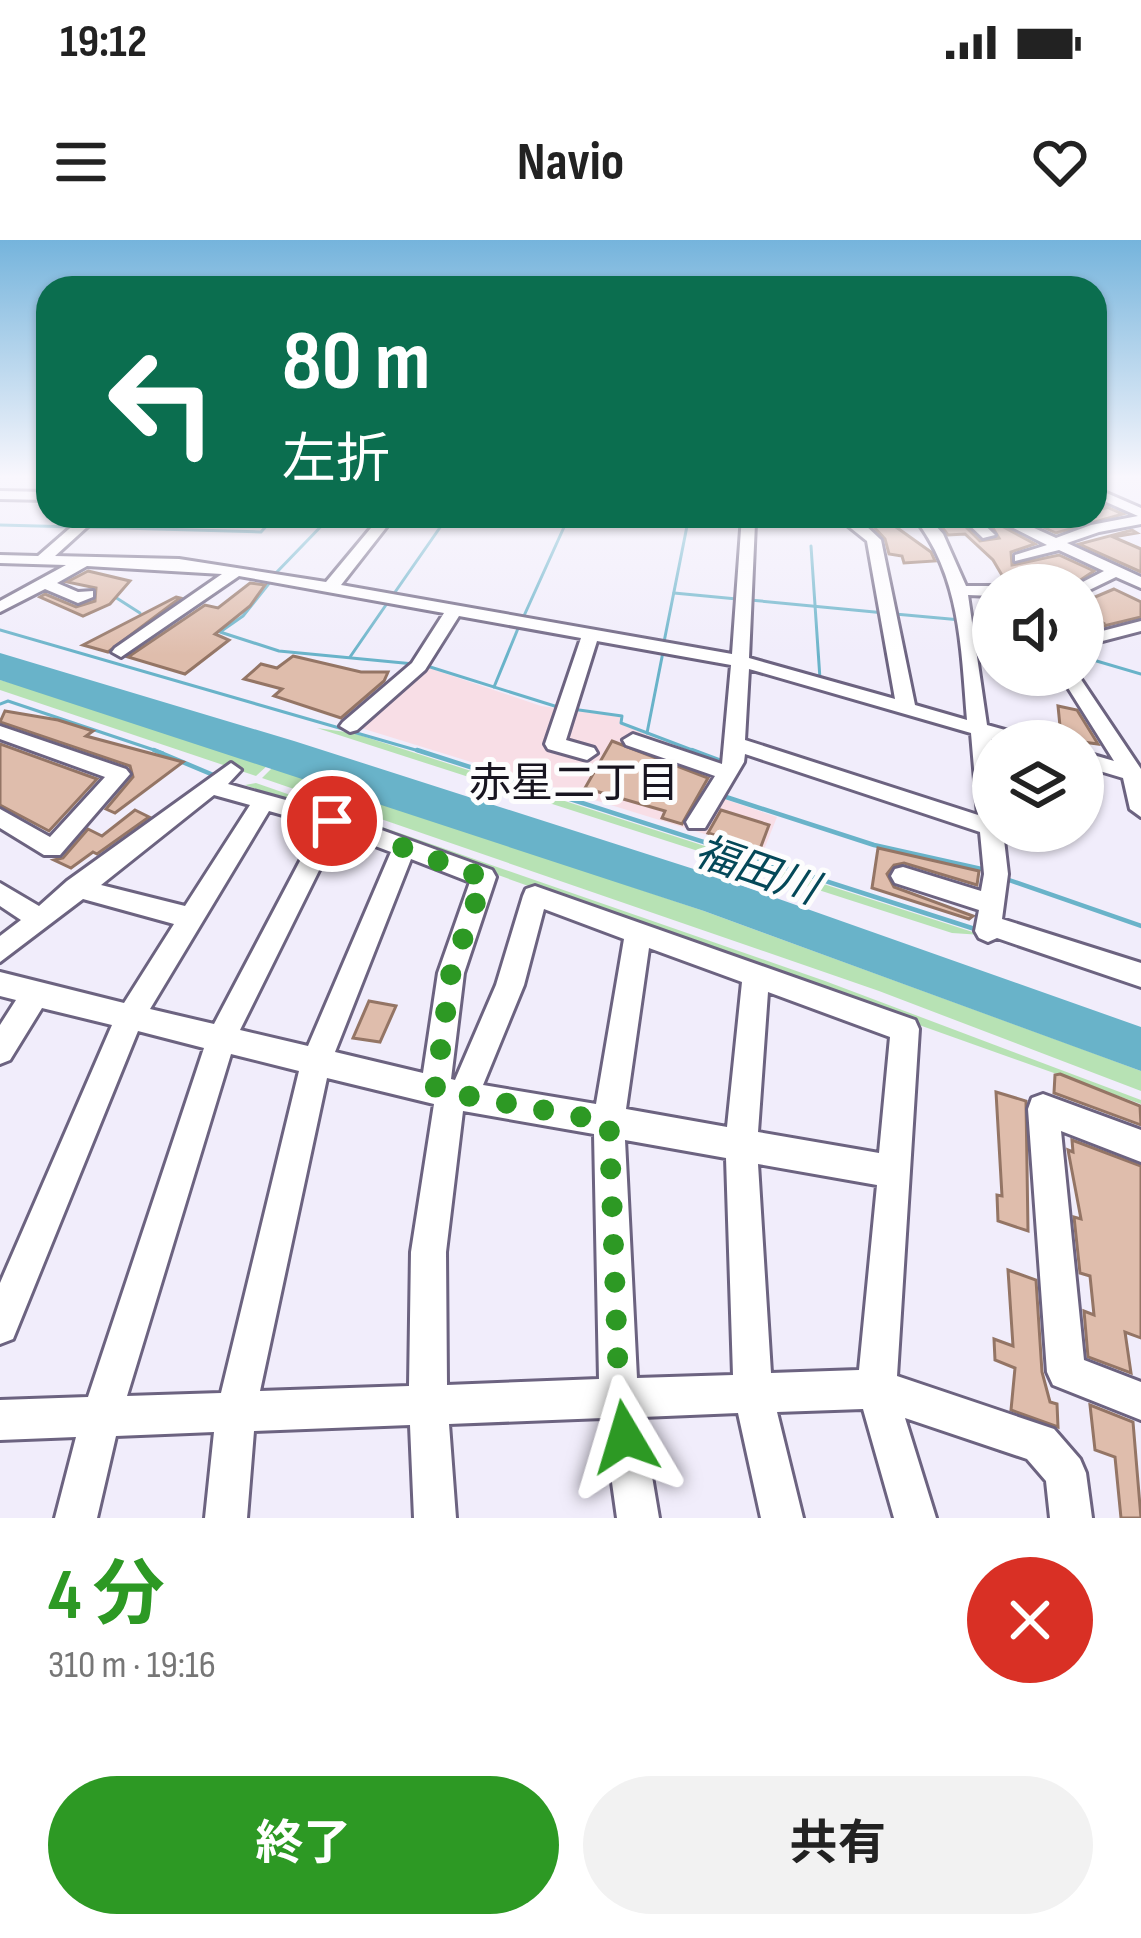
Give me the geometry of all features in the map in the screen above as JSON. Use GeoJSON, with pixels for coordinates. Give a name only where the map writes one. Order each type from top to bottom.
{"type":"FeatureCollection","features":[{"type":"Feature","properties":{"kind":"street"},"geometry":{"type":"LineString","coordinates":[[42,560],[70,536]]}},
{"type":"Feature","properties":{"kind":"street"},"geometry":{"type":"LineString","coordinates":[[330,588],[372,536]]}},
{"type":"Feature","properties":{"kind":"street"},"geometry":{"type":"LineString","coordinates":[[697,821],[732,760],[748,536]]}},
{"type":"Feature","properties":{"kind":"street"},"geometry":{"type":"LineString","coordinates":[[869,536],[874,540],[906,708]]}},
{"type":"Feature","properties":{"kind":"street"},"geometry":{"type":"LineString","coordinates":[[939,536],[965,620],[978,720]]}},
{"type":"Feature","properties":{"kind":"street"},"geometry":{"type":"LineString","coordinates":[[1040,536],[1141,583]]}},
{"type":"Feature","properties":{"kind":"street"},"geometry":{"type":"LineString","coordinates":[[1020,558],[1078,536]]}},
{"type":"Feature","properties":{"kind":"street"},"geometry":{"type":"LineString","coordinates":[[1104,576],[1141,558]]}},
{"type":"Feature","properties":{"kind":"street"},"geometry":{"type":"LineString","coordinates":[[0,559],[236,571],[739,661],[972,727]]}},
{"type":"Feature","properties":{"kind":"street"},"geometry":{"type":"LineString","coordinates":[[0,607],[85,562]]}},
{"type":"Feature","properties":{"kind":"street"},"geometry":{"type":"LineString","coordinates":[[121,652],[236,571]]}},
{"type":"Feature","properties":{"kind":"street"},"geometry":{"type":"LineString","coordinates":[[44,583],[78,598],[88,594]]}},
{"type":"Feature","properties":{"kind":"street"},"geometry":{"type":"LineString","coordinates":[[956,590],[972,590]]}},
{"type":"Feature","properties":{"kind":"street"},"geometry":{"type":"LineString","coordinates":[[350,726],[419,666],[454,610]]}},
{"type":"Feature","properties":{"kind":"street"},"geometry":{"type":"LineString","coordinates":[[965,620],[972,622]]}},
{"type":"Feature","properties":{"kind":"street"},"geometry":{"type":"LineString","coordinates":[[1104,636],[1141,626]]}},
{"type":"Feature","properties":{"kind":"street"},"geometry":{"type":"LineString","coordinates":[[587,753],[555,744],[590,634]]}},
{"type":"Feature","properties":{"kind":"street"},"geometry":{"type":"LineString","coordinates":[[1083,696],[1137,774],[1141,809]]}},
{"type":"Feature","properties":{"kind":"street"},"geometry":{"type":"LineString","coordinates":[[0,732],[119,774],[52,848],[0,817]]}},
{"type":"Feature","properties":{"kind":"street"},"geometry":{"type":"LineString","coordinates":[[633,740],[732,760],[972,822]]}},
{"type":"Feature","properties":{"kind":"street"},"geometry":{"type":"LineString","coordinates":[[1104,765],[1137,774]]}},
{"type":"Feature","properties":{"kind":"street"},"geometry":{"type":"LineString","coordinates":[[0,951],[221,778],[264,801],[484,878],[451,973],[449,1093],[427,1247],[435,1518]]}},
{"type":"Feature","properties":{"kind":"street"},"geometry":{"type":"LineString","coordinates":[[0,1327],[130,1017],[264,801]]}},
{"type":"Feature","properties":{"kind":"street"},"geometry":{"type":"LineString","coordinates":[[76,1518],[101,1417],[221,1039],[332,821]]}},
{"type":"Feature","properties":{"kind":"street"},"geometry":{"type":"LineString","coordinates":[[226,1518],[236,1412],[316,1062],[404,848]]}},
{"type":"Feature","properties":{"kind":"street"},"geometry":{"type":"LineString","coordinates":[[989,920],[996,874],[994,852]]}},
{"type":"Feature","properties":{"kind":"street"},"geometry":{"type":"LineString","coordinates":[[903,876],[989,920],[1141,975]]}},
{"type":"Feature","properties":{"kind":"street"},"geometry":{"type":"LineString","coordinates":[[76,888],[191,918]]}},
{"type":"Feature","properties":{"kind":"street"},"geometry":{"type":"LineString","coordinates":[[0,893],[37,919]]}},
{"type":"Feature","properties":{"kind":"street"},"geometry":{"type":"LineString","coordinates":[[449,1093],[510,985],[535,896],[905,1029],[878,1389],[915,1518]]}},
{"type":"Feature","properties":{"kind":"street"},"geometry":{"type":"LineString","coordinates":[[638,933],[609,1122],[619,1396],[638,1518]]}},
{"type":"Feature","properties":{"kind":"street"},"geometry":{"type":"LineString","coordinates":[[756,976],[741,1145],[753,1393],[782,1518]]}},
{"type":"Feature","properties":{"kind":"street"},"geometry":{"type":"LineString","coordinates":[[0,984],[449,1093],[895,1172]]}},
{"type":"Feature","properties":{"kind":"street"},"geometry":{"type":"LineString","coordinates":[[0,1050],[35,994]]}},
{"type":"Feature","properties":{"kind":"street"},"geometry":{"type":"LineString","coordinates":[[1141,1146],[1043,1109],[1066,1372],[1141,1401]]}},
{"type":"Feature","properties":{"kind":"street"},"geometry":{"type":"LineString","coordinates":[[0,1420],[878,1389],[1040,1443],[1066,1473],[1071,1518]]}},
{"type":"Feature","properties":{"kind":"shaded area"},"geometry":{"type":"Polygon","coordinates":[[[426,667],[541,706],[621,717],[620,724],[736,769],[721,798],[777,817],[763,852],[361,728],[426,667]]]}},
{"type":"Feature","properties":{"kind":"green space"},"geometry":{"type":"Polygon","coordinates":[[[0,680],[268,765],[256,776],[0,690],[0,680]]]}},
{"type":"Feature","properties":{"kind":"green space"},"geometry":{"type":"Polygon","coordinates":[[[317,728],[353,733],[982,935],[952,933],[317,728]]]}},
{"type":"Feature","properties":{"kind":"green space"},"geometry":{"type":"Polygon","coordinates":[[[274,766],[704,911],[1141,1071],[1141,1091],[879,991],[262,778],[274,766]]]}},
{"type":"Feature","properties":{"kind":"green space"},"geometry":{"type":"Polygon","coordinates":[[[256,783],[825,981],[1141,1100],[1141,1104],[245,785],[256,783]]]}},
{"type":"Feature","properties":{"kind":"water"},"geometry":{"type":"Polygon","coordinates":[[[0,653],[703,872],[1141,1027],[1141,1071],[704,911],[0,680],[0,653]]]}},
{"type":"Feature","properties":{"kind":"building"},"geometry":{"type":"Polygon","coordinates":[[[882,536],[908,536],[931,552],[935,561],[904,563],[902,556],[889,554],[882,536]]]}},
{"type":"Feature","properties":{"kind":"building"},"geometry":{"type":"Polygon","coordinates":[[[967,536],[980,541],[1020,536],[1035,544],[1011,552],[1012,564],[995,564],[967,536]]]}},
{"type":"Feature","properties":{"kind":"building"},"geometry":{"type":"Polygon","coordinates":[[[1111,536],[1121,536],[1113,537],[1141,549],[1141,572],[1079,544],[1111,536]]]}},
{"type":"Feature","properties":{"kind":"building"},"geometry":{"type":"Polygon","coordinates":[[[1059,555],[1079,564],[1017,564],[1059,555]]]}},
{"type":"Feature","properties":{"kind":"building"},"geometry":{"type":"Polygon","coordinates":[[[88,571],[130,581],[110,604],[83,616],[40,597],[45,594],[76,607],[95,601],[96,588],[67,582],[88,571]]]}},
{"type":"Feature","properties":{"kind":"building"},"geometry":{"type":"Polygon","coordinates":[[[250,583],[265,585],[250,606],[215,634],[229,640],[185,674],[128,657],[205,605],[218,608],[250,583]]]}},
{"type":"Feature","properties":{"kind":"building"},"geometry":{"type":"Polygon","coordinates":[[[1114,589],[1141,602],[1141,617],[1104,626],[1104,593],[1114,589]]]}},
{"type":"Feature","properties":{"kind":"building"},"geometry":{"type":"Polygon","coordinates":[[[180,598],[108,652],[83,645],[180,598]]]}},
{"type":"Feature","properties":{"kind":"building"},"geometry":{"type":"Polygon","coordinates":[[[293,656],[361,672],[388,672],[384,681],[341,718],[274,696],[282,689],[244,679],[261,664],[277,668],[293,656]]]}},
{"type":"Feature","properties":{"kind":"building"},"geometry":{"type":"Polygon","coordinates":[[[1058,706],[1077,710],[1083,720],[1059,720],[1058,706]]]}},
{"type":"Feature","properties":{"kind":"building"},"geometry":{"type":"Polygon","coordinates":[[[5,711],[58,720],[93,731],[86,736],[183,762],[115,813],[106,809],[133,777],[130,766],[0,722],[5,711]]]}},
{"type":"Feature","properties":{"kind":"building"},"geometry":{"type":"Polygon","coordinates":[[[612,741],[708,778],[682,824],[662,818],[665,811],[585,788],[612,741]]]}},
{"type":"Feature","properties":{"kind":"building"},"geometry":{"type":"Polygon","coordinates":[[[0,744],[97,779],[49,831],[0,805],[0,744]]]}},
{"type":"Feature","properties":{"kind":"building"},"geometry":{"type":"Polygon","coordinates":[[[135,810],[149,817],[97,854],[93,852],[71,868],[54,860],[63,858],[88,829],[102,836],[135,810]]]}},
{"type":"Feature","properties":{"kind":"building"},"geometry":{"type":"Polygon","coordinates":[[[721,810],[769,825],[760,849],[708,833],[721,810]]]}},
{"type":"Feature","properties":{"kind":"building"},"geometry":{"type":"Polygon","coordinates":[[[878,848],[979,871],[977,885],[904,863],[894,865],[887,874],[894,887],[973,916],[969,919],[872,888],[878,848]]]}},
{"type":"Feature","properties":{"kind":"building"},"geometry":{"type":"Polygon","coordinates":[[[369,1001],[396,1006],[380,1042],[353,1038],[369,1001]]]}},
{"type":"Feature","properties":{"kind":"building"},"geometry":{"type":"Polygon","coordinates":[[[1055,1075],[1140,1106],[1141,1125],[1054,1093],[1055,1075]]]}},
{"type":"Feature","properties":{"kind":"building"},"geometry":{"type":"Polygon","coordinates":[[[996,1092],[1026,1101],[1028,1231],[998,1221],[997,1195],[1002,1196],[996,1092]]]}},
{"type":"Feature","properties":{"kind":"building"},"geometry":{"type":"Polygon","coordinates":[[[1072,1140],[1141,1166],[1141,1338],[1125,1332],[1131,1373],[1088,1357],[1084,1311],[1094,1315],[1090,1276],[1080,1273],[1074,1217],[1081,1219],[1068,1150],[1073,1152],[1072,1140]]]}},
{"type":"Feature","properties":{"kind":"building"},"geometry":{"type":"Polygon","coordinates":[[[1008,1270],[1036,1280],[1042,1372],[1050,1402],[1057,1404],[1058,1427],[1011,1410],[1015,1368],[995,1360],[994,1339],[1013,1346],[1008,1270]]]}},
{"type":"Feature","properties":{"kind":"building"},"geometry":{"type":"Polygon","coordinates":[[[1090,1405],[1133,1422],[1141,1518],[1121,1518],[1115,1457],[1095,1450],[1090,1405]]]}},
{"type":"Feature","properties":{"kind":"waterway"},"geometry":{"type":"LineString","coordinates":[[274,575],[312,536]]}},
{"type":"Feature","properties":{"kind":"waterway"},"geometry":{"type":"LineString","coordinates":[[393,595],[434,536]]}},
{"type":"Feature","properties":{"kind":"waterway"},"geometry":{"type":"LineString","coordinates":[[523,618],[560,536]]}},
{"type":"Feature","properties":{"kind":"waterway"},"geometry":{"type":"LineString","coordinates":[[664,642],[685,536]]}},
{"type":"Feature","properties":{"kind":"waterway"},"geometry":{"type":"LineString","coordinates":[[811,546],[815,606]]}},
{"type":"Feature","properties":{"kind":"waterway"},"geometry":{"type":"LineString","coordinates":[[271,581],[243,616],[220,632],[279,651],[414,664]]}},
{"type":"Feature","properties":{"kind":"waterway"},"geometry":{"type":"LineString","coordinates":[[674,593],[737,599]]}},
{"type":"Feature","properties":{"kind":"waterway"},"geometry":{"type":"LineString","coordinates":[[115,597],[140,613]]}},
{"type":"Feature","properties":{"kind":"waterway"},"geometry":{"type":"LineString","coordinates":[[750,600],[815,606]]}},
{"type":"Feature","properties":{"kind":"waterway"},"geometry":{"type":"LineString","coordinates":[[350,657],[388,602]]}},
{"type":"Feature","properties":{"kind":"waterway"},"geometry":{"type":"LineString","coordinates":[[815,606],[885,613]]}},
{"type":"Feature","properties":{"kind":"waterway"},"geometry":{"type":"LineString","coordinates":[[815,606],[820,679]]}},
{"type":"Feature","properties":{"kind":"waterway"},"geometry":{"type":"LineString","coordinates":[[895,614],[961,620]]}},
{"type":"Feature","properties":{"kind":"waterway"},"geometry":{"type":"LineString","coordinates":[[494,687],[519,626]]}},
{"type":"Feature","properties":{"kind":"waterway"},"geometry":{"type":"LineString","coordinates":[[0,630],[426,753]]}},
{"type":"Feature","properties":{"kind":"waterway"},"geometry":{"type":"LineString","coordinates":[[647,733],[663,652]]}},
{"type":"Feature","properties":{"kind":"waterway"},"geometry":{"type":"LineString","coordinates":[[1104,663],[1141,674]]}},
{"type":"Feature","properties":{"kind":"waterway"},"geometry":{"type":"LineString","coordinates":[[427,666],[494,687]]}},
{"type":"Feature","properties":{"kind":"waterway"},"geometry":{"type":"LineString","coordinates":[[494,687],[561,708]]}},
{"type":"Feature","properties":{"kind":"waterway"},"geometry":{"type":"LineString","coordinates":[[0,704],[8,701],[163,753]]}},
{"type":"Feature","properties":{"kind":"waterway"},"geometry":{"type":"LineString","coordinates":[[572,709],[622,716],[621,723],[647,733]]}},
{"type":"Feature","properties":{"kind":"waterway"},"geometry":{"type":"LineString","coordinates":[[647,733],[700,753]]}},
{"type":"Feature","properties":{"kind":"waterway"},"geometry":{"type":"LineString","coordinates":[[154,750],[218,777]]}},
{"type":"Feature","properties":{"kind":"waterway","name":"福田川"},"geometry":{"type":"LineString","coordinates":[[417,750],[981,931]]}},
{"type":"Feature","properties":{"kind":"waterway"},"geometry":{"type":"LineString","coordinates":[[692,750],[700,753]]}},
{"type":"Feature","properties":{"kind":"waterway"},"geometry":{"type":"LineString","coordinates":[[700,753],[724,762]]}},
{"type":"Feature","properties":{"kind":"waterway"},"geometry":{"type":"LineString","coordinates":[[723,796],[874,845],[986,870]]}},
{"type":"Feature","properties":{"kind":"waterway"},"geometry":{"type":"LineString","coordinates":[[1006,879],[1141,926]]}},
{"type":"Feature","properties":{"kind":"district","name":"赤星二丁目"},"geometry":{"type":"Point","coordinates":[574,782]}},
{"type":"Feature","properties":{"kind":"route"},"geometry":{"type":"LineString","coordinates":[[332,821],[484,878],[451,973],[435,1090],[609,1122],[619,1396],[625,1437]]}}]}
